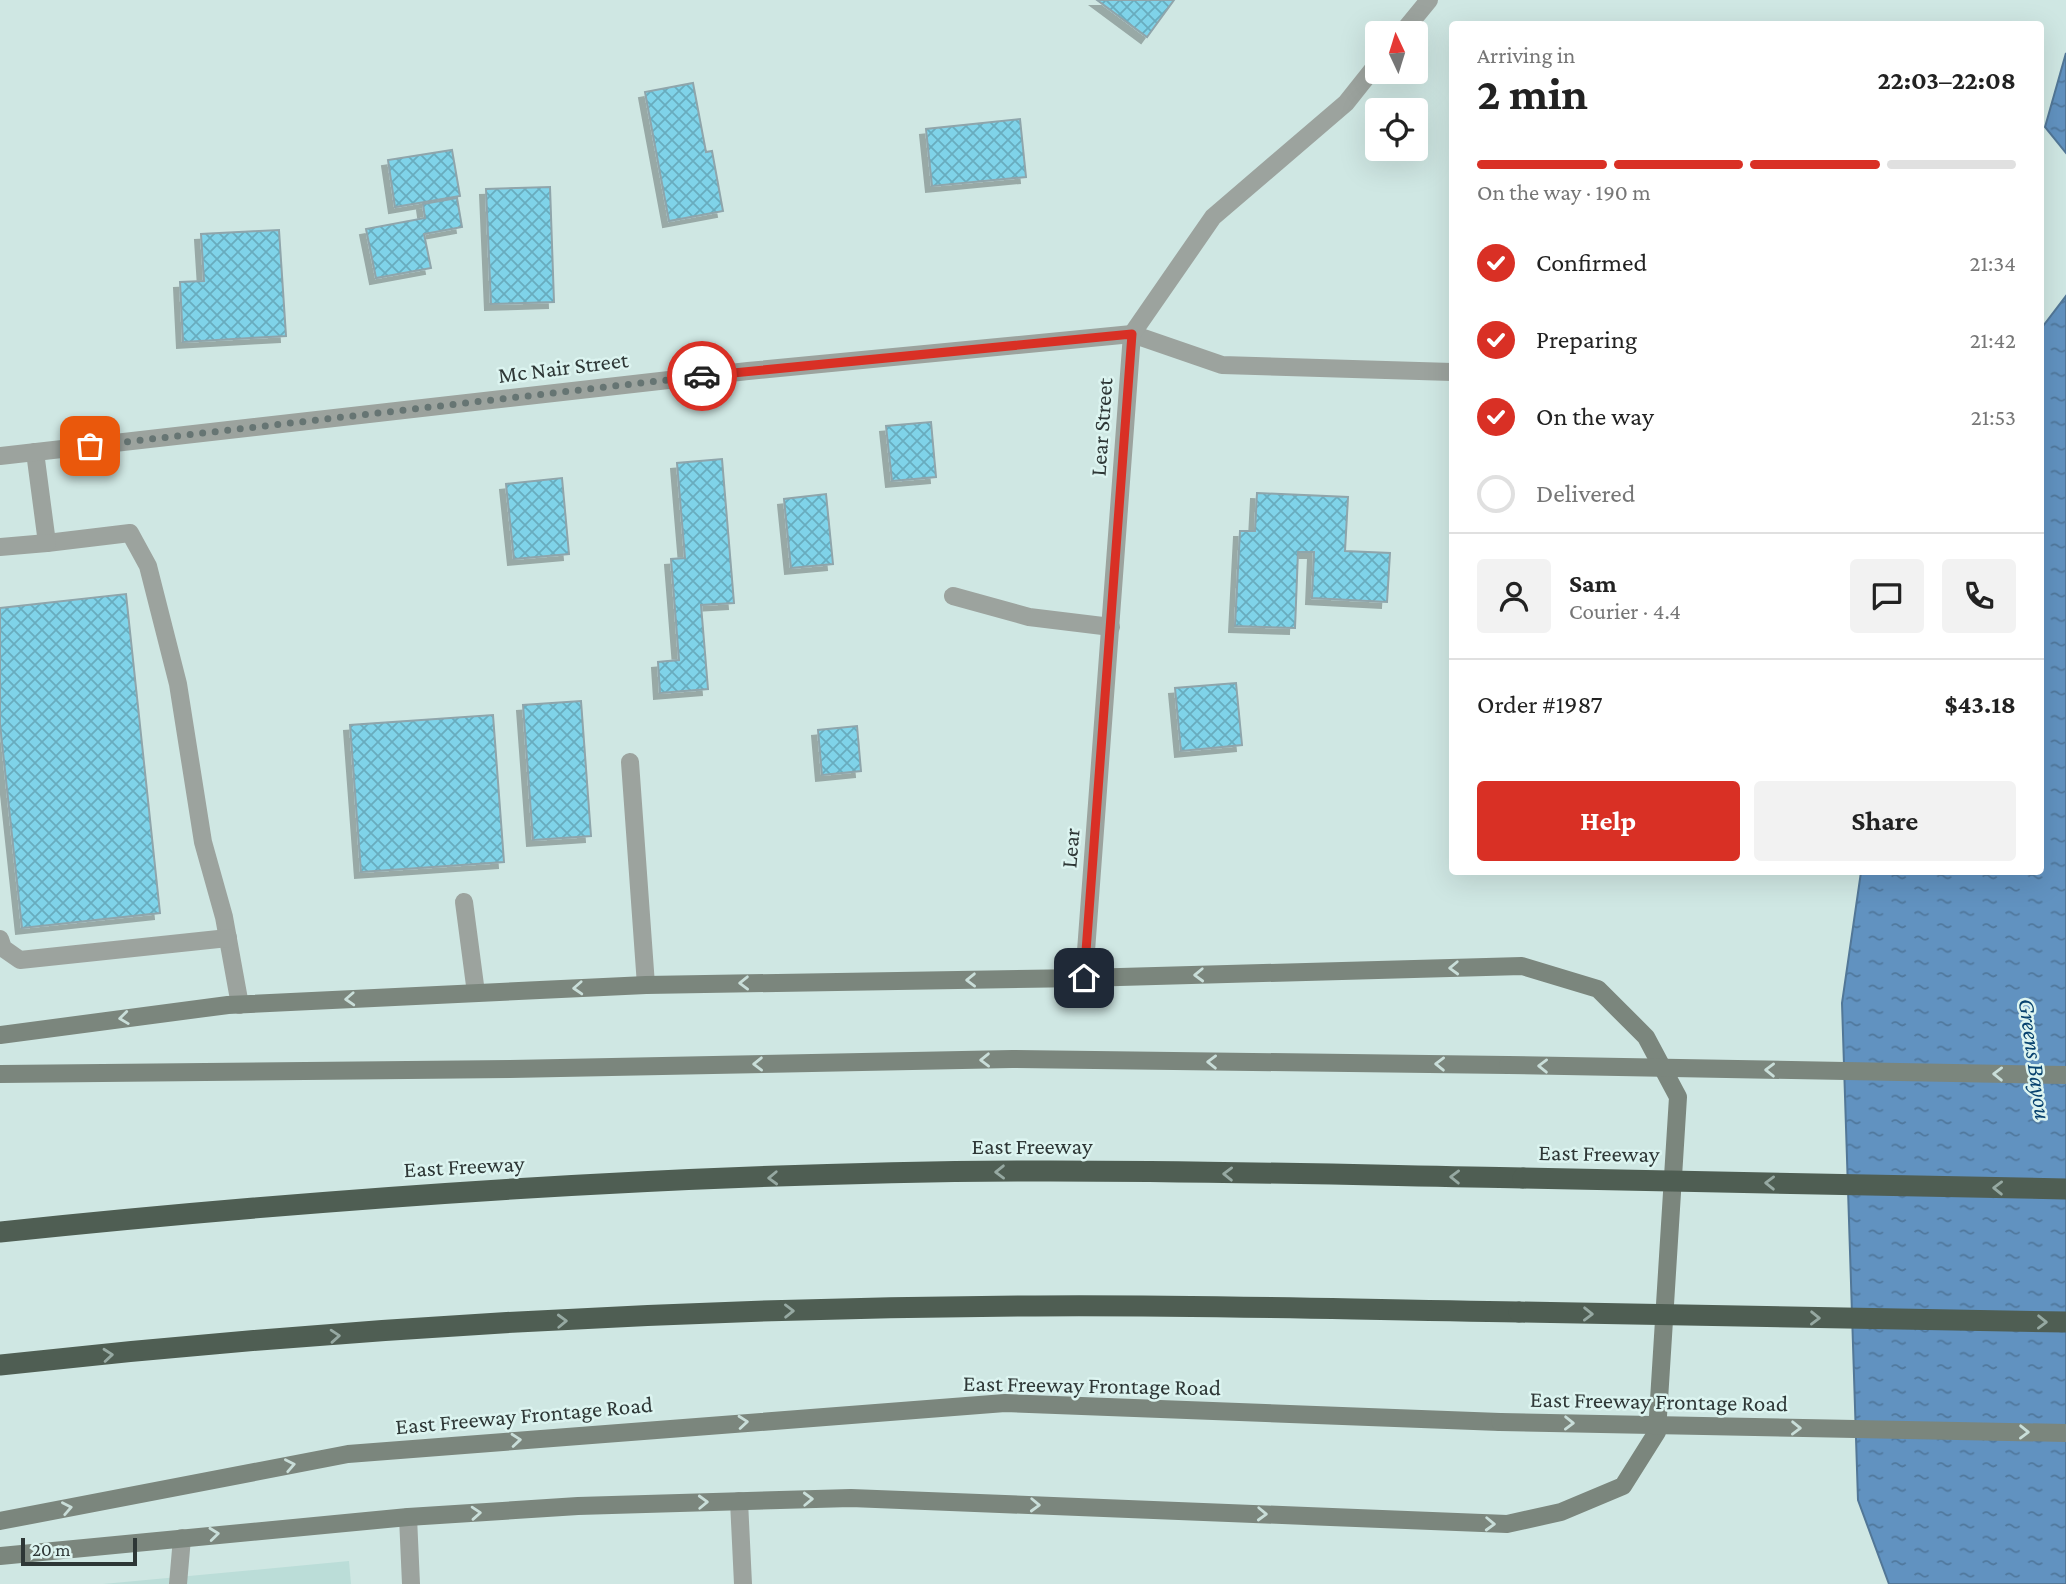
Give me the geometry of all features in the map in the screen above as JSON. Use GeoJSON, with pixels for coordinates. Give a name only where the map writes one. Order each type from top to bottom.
{"type":"FeatureCollection","features":[{"type":"Feature","properties":{"kind":"highway","name":"East Freeway"},"geometry":{"type":"LineString","coordinates":[[0,1232],[262,1206],[448,1193],[820,1176],[1018,1171],[2066,1189]]}},
{"type":"Feature","properties":{"kind":"highway"},"geometry":{"type":"LineString","coordinates":[[0,1365],[506,1323],[764,1312],[1023,1306],[2066,1322]]}},
{"type":"Feature","properties":{"kind":"highway"},"geometry":{"type":"LineString","coordinates":[[0,1371],[40,1361]]}},
{"type":"Feature","properties":{"kind":"main road"},"geometry":{"type":"LineString","coordinates":[[0,1035],[240,1005],[646,985],[1084,978],[1522,966],[1598,989],[1646,1037],[1678,1097],[1657,1432],[1623,1486],[1561,1512],[1507,1524],[851,1498],[739,1501],[578,1506],[408,1517],[0,1556]]}},
{"type":"Feature","properties":{"kind":"main road"},"geometry":{"type":"LineString","coordinates":[[0,1074],[510,1069],[1012,1059],[2066,1075]]}},
{"type":"Feature","properties":{"kind":"main road","name":"East Freeway Frontage Road"},"geometry":{"type":"LineString","coordinates":[[0,1521],[348,1454],[992,1404],[1500,1422],[2066,1433]]}},
{"type":"Feature","properties":{"kind":"street"},"geometry":{"type":"LineString","coordinates":[[1412,21],[1429,0]]}},
{"type":"Feature","properties":{"kind":"street"},"geometry":{"type":"LineString","coordinates":[[1365,79],[1346,103],[1213,217],[1132,334],[1222,365],[1449,372]]}},
{"type":"Feature","properties":{"kind":"street","name":"Mc Nair Street"},"geometry":{"type":"LineString","coordinates":[[0,456],[748,370],[1132,334]]}},
{"type":"Feature","properties":{"kind":"street","name":"Lear Street"},"geometry":{"type":"LineString","coordinates":[[1104,722],[1132,334]]}},
{"type":"Feature","properties":{"kind":"street"},"geometry":{"type":"LineString","coordinates":[[35,452],[47,543]]}},
{"type":"Feature","properties":{"kind":"street"},"geometry":{"type":"LineString","coordinates":[[0,547],[130,533],[140,547],[148,566],[177,684],[203,842],[228,938],[240,1005]]}},
{"type":"Feature","properties":{"kind":"street"},"geometry":{"type":"LineString","coordinates":[[953,596],[1029,617],[1111,627]]}},
{"type":"Feature","properties":{"kind":"street","name":"Lear"},"geometry":{"type":"LineString","coordinates":[[1084,978],[1104,722]]}},
{"type":"Feature","properties":{"kind":"street"},"geometry":{"type":"LineString","coordinates":[[630,762],[646,985]]}},
{"type":"Feature","properties":{"kind":"street"},"geometry":{"type":"LineString","coordinates":[[464,902],[476,993]]}},
{"type":"Feature","properties":{"kind":"street"},"geometry":{"type":"LineString","coordinates":[[0,939],[3,948],[20,960],[228,938]]}},
{"type":"Feature","properties":{"kind":"street"},"geometry":{"type":"LineString","coordinates":[[739,1501],[743,1584]]}},
{"type":"Feature","properties":{"kind":"street"},"geometry":{"type":"LineString","coordinates":[[408,1517],[411,1584]]}},
{"type":"Feature","properties":{"kind":"street"},"geometry":{"type":"LineString","coordinates":[[178,1584],[182,1538]]}},
{"type":"Feature","properties":{"kind":"shaded area"},"geometry":{"type":"Polygon","coordinates":[[[349,1561],[351,1584],[103,1584],[349,1561]]]}},
{"type":"Feature","properties":{"kind":"water"},"geometry":{"type":"Polygon","coordinates":[[[2066,53],[2066,153],[2045,127],[2066,53]]]}},
{"type":"Feature","properties":{"kind":"water","name":"Greens Bayou"},"geometry":{"type":"Polygon","coordinates":[[[2066,296],[2066,1584],[1889,1584],[1858,1500],[1842,1003],[1861,875],[2044,875],[2044,325],[2066,296]]]}},
{"type":"Feature","properties":{"kind":"building"},"geometry":{"type":"Polygon","coordinates":[[[1097,0],[1174,0],[1147,37],[1097,0]]]}},
{"type":"Feature","properties":{"kind":"building"},"geometry":{"type":"Polygon","coordinates":[[[693,83],[706,152],[712,151],[723,211],[669,221],[645,92],[693,83]]]}},
{"type":"Feature","properties":{"kind":"building"},"geometry":{"type":"Polygon","coordinates":[[[1020,119],[1026,177],[932,186],[926,129],[1020,119]]]}},
{"type":"Feature","properties":{"kind":"building"},"geometry":{"type":"Polygon","coordinates":[[[452,150],[460,196],[395,207],[388,160],[452,150]]]}},
{"type":"Feature","properties":{"kind":"building"},"geometry":{"type":"Polygon","coordinates":[[[550,187],[554,302],[491,304],[486,189],[550,187]]]}},
{"type":"Feature","properties":{"kind":"building"},"geometry":{"type":"Polygon","coordinates":[[[457,198],[462,227],[424,234],[431,268],[376,278],[366,229],[425,218],[423,204],[457,198]]]}},
{"type":"Feature","properties":{"kind":"building"},"geometry":{"type":"Polygon","coordinates":[[[279,230],[286,336],[183,342],[180,282],[204,281],[201,234],[279,230]]]}},
{"type":"Feature","properties":{"kind":"building"},"geometry":{"type":"Polygon","coordinates":[[[931,422],[936,477],[892,481],[886,426],[931,422]]]}},
{"type":"Feature","properties":{"kind":"building"},"geometry":{"type":"Polygon","coordinates":[[[722,459],[734,603],[701,605],[708,689],[660,693],[658,662],[679,660],[671,559],[685,558],[677,463],[722,459]]]}},
{"type":"Feature","properties":{"kind":"building"},"geometry":{"type":"Polygon","coordinates":[[[562,478],[569,554],[514,559],[506,484],[562,478]]]}},
{"type":"Feature","properties":{"kind":"building"},"geometry":{"type":"Polygon","coordinates":[[[1257,493],[1348,497],[1345,551],[1390,553],[1387,602],[1312,598],[1314,552],[1298,552],[1295,628],[1235,626],[1240,531],[1255,531],[1257,493]]]}},
{"type":"Feature","properties":{"kind":"building"},"geometry":{"type":"Polygon","coordinates":[[[826,494],[833,564],[791,568],[784,499],[826,494]]]}},
{"type":"Feature","properties":{"kind":"building"},"geometry":{"type":"Polygon","coordinates":[[[126,594],[160,913],[22,928],[0,724],[0,608],[126,594]]]}},
{"type":"Feature","properties":{"kind":"building"},"geometry":{"type":"Polygon","coordinates":[[[1236,683],[1242,745],[1181,751],[1175,688],[1236,683]]]}},
{"type":"Feature","properties":{"kind":"building"},"geometry":{"type":"Polygon","coordinates":[[[581,701],[591,836],[533,840],[523,705],[581,701]]]}},
{"type":"Feature","properties":{"kind":"building"},"geometry":{"type":"Polygon","coordinates":[[[493,715],[504,862],[361,872],[350,725],[493,715]]]}},
{"type":"Feature","properties":{"kind":"building"},"geometry":{"type":"Polygon","coordinates":[[[857,726],[861,771],[822,775],[818,730],[857,726]]]}},
{"type":"Feature","properties":{"kind":"way so far"},"geometry":{"type":"LineString","coordinates":[[90,446],[702,376]]}},
{"type":"Feature","properties":{"kind":"route"},"geometry":{"type":"LineString","coordinates":[[702,376],[1132,334],[1084,978]]}}]}
